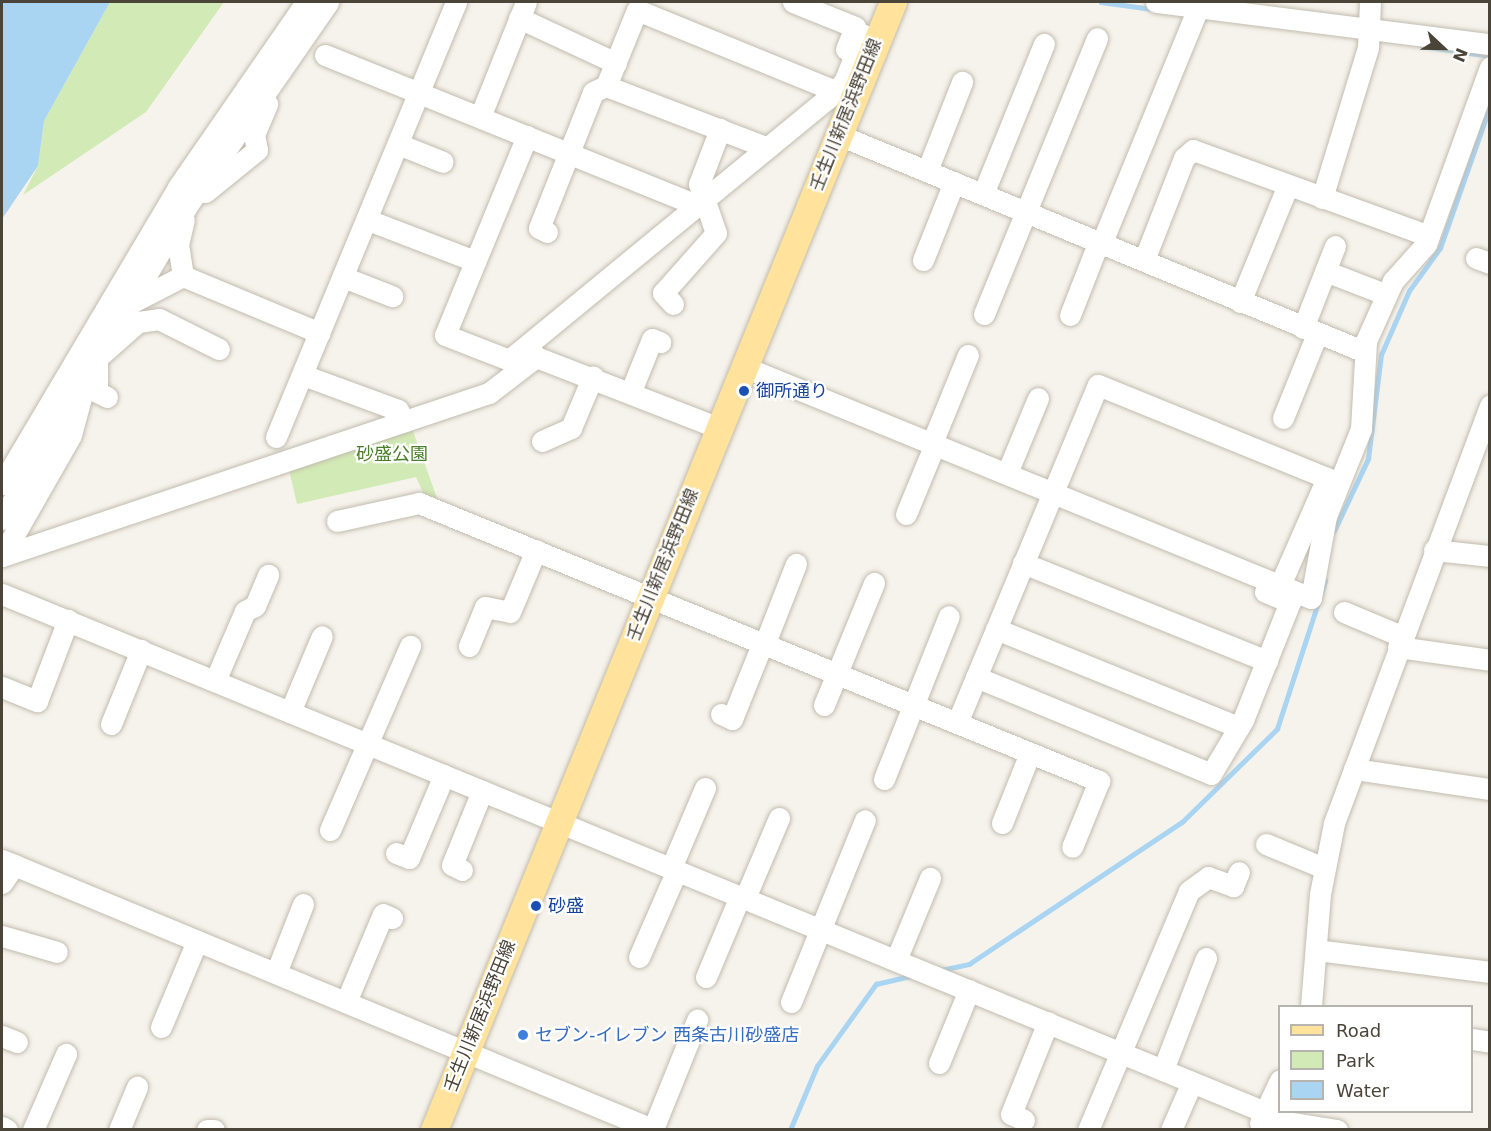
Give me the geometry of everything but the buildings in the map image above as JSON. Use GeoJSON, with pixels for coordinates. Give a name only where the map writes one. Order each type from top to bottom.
{"type":"FeatureCollection","features":[{"type":"Feature","properties":{"kind":"main road","name":"壬生川新居浜野田線"},"geometry":{"type":"LineString","coordinates":[[434,1130],[893,2]]}},
{"type":"Feature","properties":{"kind":"street"},"geometry":{"type":"LineString","coordinates":[[2,484],[178,187],[306,2]]}},
{"type":"Feature","properties":{"kind":"street"},"geometry":{"type":"LineString","coordinates":[[2,519],[187,207],[327,2]]}},
{"type":"Feature","properties":{"kind":"street"},"geometry":{"type":"LineString","coordinates":[[276,437],[456,2]]}},
{"type":"Feature","properties":{"kind":"street"},"geometry":{"type":"LineString","coordinates":[[793,2],[855,27],[832,90]]}},
{"type":"Feature","properties":{"kind":"street"},"geometry":{"type":"LineString","coordinates":[[1156,2],[1490,44]]}},
{"type":"Feature","properties":{"kind":"street"},"geometry":{"type":"LineString","coordinates":[[1322,198],[1371,28],[1370,2]]}},
{"type":"Feature","properties":{"kind":"street"},"geometry":{"type":"LineString","coordinates":[[547,232],[539,228],[592,92],[606,86],[637,10],[653,8],[832,90]]}},
{"type":"Feature","properties":{"kind":"street"},"geometry":{"type":"LineString","coordinates":[[1070,315],[1198,8]]}},
{"type":"Feature","properties":{"kind":"street"},"geometry":{"type":"LineString","coordinates":[[480,117],[523,10],[616,63]]}},
{"type":"Feature","properties":{"kind":"street"},"geometry":{"type":"LineString","coordinates":[[2,556],[403,417],[489,393],[701,201],[768,148],[832,90],[863,34],[877,40]]}},
{"type":"Feature","properties":{"kind":"street"},"geometry":{"type":"LineString","coordinates":[[984,314],[1097,38]]}},
{"type":"Feature","properties":{"kind":"street"},"geometry":{"type":"LineString","coordinates":[[983,194],[1044,44]]}},
{"type":"Feature","properties":{"kind":"street"},"geometry":{"type":"LineString","coordinates":[[325,55],[688,202],[701,201]]}},
{"type":"Feature","properties":{"kind":"street"},"geometry":{"type":"LineString","coordinates":[[1251,579],[1281,584],[1311,598],[1326,516],[1361,429],[1365,352],[1385,294],[1429,236],[1490,67]]}},
{"type":"Feature","properties":{"kind":"street"},"geometry":{"type":"LineString","coordinates":[[927,171],[962,82]]}},
{"type":"Feature","properties":{"kind":"street"},"geometry":{"type":"LineString","coordinates":[[606,86],[768,148]]}},
{"type":"Feature","properties":{"kind":"street"},"geometry":{"type":"LineString","coordinates":[[673,304],[663,292],[716,233],[701,201],[699,184],[720,129]]}},
{"type":"Feature","properties":{"kind":"street"},"geometry":{"type":"LineString","coordinates":[[839,135],[1365,352]]}},
{"type":"Feature","properties":{"kind":"street"},"geometry":{"type":"LineString","coordinates":[[527,136],[445,335],[509,360],[532,352],[719,428]]}},
{"type":"Feature","properties":{"kind":"street"},"geometry":{"type":"LineString","coordinates":[[398,144],[443,162]]}},
{"type":"Feature","properties":{"kind":"street"},"geometry":{"type":"LineString","coordinates":[[1144,261],[1188,152],[1198,150],[1429,236]]}},
{"type":"Feature","properties":{"kind":"street"},"geometry":{"type":"LineString","coordinates":[[923,260],[954,182]]}},
{"type":"Feature","properties":{"kind":"street"},"geometry":{"type":"LineString","coordinates":[[1240,302],[1288,185]]}},
{"type":"Feature","properties":{"kind":"street"},"geometry":{"type":"LineString","coordinates":[[183,276],[178,245],[187,207]]}},
{"type":"Feature","properties":{"kind":"street"},"geometry":{"type":"LineString","coordinates":[[368,219],[476,261]]}},
{"type":"Feature","properties":{"kind":"street"},"geometry":{"type":"LineString","coordinates":[[1283,418],[1310,331],[1325,271],[1335,246]]}},
{"type":"Feature","properties":{"kind":"street"},"geometry":{"type":"LineString","coordinates":[[1325,271],[1385,294]]}},
{"type":"Feature","properties":{"kind":"street"},"geometry":{"type":"LineString","coordinates":[[129,304],[183,276],[320,333]]}},
{"type":"Feature","properties":{"kind":"street"},"geometry":{"type":"LineString","coordinates":[[344,277],[392,296]]}},
{"type":"Feature","properties":{"kind":"street"},"geometry":{"type":"LineString","coordinates":[[97,358],[146,318],[159,319],[219,349]]}},
{"type":"Feature","properties":{"kind":"street"},"geometry":{"type":"LineString","coordinates":[[631,391],[652,339],[660,342]]}},
{"type":"Feature","properties":{"kind":"street"},"geometry":{"type":"LineString","coordinates":[[906,514],[968,355]]}},
{"type":"Feature","properties":{"kind":"street"},"geometry":{"type":"LineString","coordinates":[[97,358],[97,392],[107,397]]}},
{"type":"Feature","properties":{"kind":"street"},"geometry":{"type":"LineString","coordinates":[[744,367],[1007,473],[1050,497],[1251,579],[1290,602],[1239,727],[1211,774],[976,677]]}},
{"type":"Feature","properties":{"kind":"street"},"geometry":{"type":"LineString","coordinates":[[303,375],[403,417]]}},
{"type":"Feature","properties":{"kind":"street"},"geometry":{"type":"LineString","coordinates":[[542,441],[570,428],[593,376]]}},
{"type":"Feature","properties":{"kind":"street"},"geometry":{"type":"LineString","coordinates":[[2,556],[71,435],[83,381]]}},
{"type":"Feature","properties":{"kind":"street"},"geometry":{"type":"LineString","coordinates":[[957,723],[1098,385],[1327,478],[1281,584]]}},
{"type":"Feature","properties":{"kind":"street"},"geometry":{"type":"LineString","coordinates":[[1007,473],[1038,398]]}},
{"type":"Feature","properties":{"kind":"street"},"geometry":{"type":"LineString","coordinates":[[1311,1005],[1324,868],[1354,769],[1490,405]]}},
{"type":"Feature","properties":{"kind":"street"},"geometry":{"type":"LineString","coordinates":[[337,521],[419,503],[1099,781],[1072,847]]}},
{"type":"Feature","properties":{"kind":"street"},"geometry":{"type":"LineString","coordinates":[[469,645],[485,607],[510,612],[536,550]]}},
{"type":"Feature","properties":{"kind":"street"},"geometry":{"type":"LineString","coordinates":[[1434,550],[1490,556]]}},
{"type":"Feature","properties":{"kind":"street"},"geometry":{"type":"LineString","coordinates":[[1023,563],[1267,661]]}},
{"type":"Feature","properties":{"kind":"street"},"geometry":{"type":"LineString","coordinates":[[721,714],[732,719],[797,564]]}},
{"type":"Feature","properties":{"kind":"street"},"geometry":{"type":"LineString","coordinates":[[215,681],[245,611],[255,606],[267,576]]}},
{"type":"Feature","properties":{"kind":"street"},"geometry":{"type":"LineString","coordinates":[[824,705],[874,583]]}},
{"type":"Feature","properties":{"kind":"street"},"geometry":{"type":"LineString","coordinates":[[2,594],[1192,1082],[1261,1120],[1337,1130]]}},
{"type":"Feature","properties":{"kind":"street"},"geometry":{"type":"LineString","coordinates":[[1344,612],[1400,642],[1490,660]]}},
{"type":"Feature","properties":{"kind":"street"},"geometry":{"type":"LineString","coordinates":[[884,779],[949,616]]}},
{"type":"Feature","properties":{"kind":"street"},"geometry":{"type":"LineString","coordinates":[[2,687],[37,701],[68,620]]}},
{"type":"Feature","properties":{"kind":"street"},"geometry":{"type":"LineString","coordinates":[[996,629],[1239,727]]}},
{"type":"Feature","properties":{"kind":"street"},"geometry":{"type":"LineString","coordinates":[[290,712],[322,636]]}},
{"type":"Feature","properties":{"kind":"street"},"geometry":{"type":"LineString","coordinates":[[330,830],[410,646]]}},
{"type":"Feature","properties":{"kind":"street"},"geometry":{"type":"LineString","coordinates":[[111,724],[141,650]]}},
{"type":"Feature","properties":{"kind":"street"},"geometry":{"type":"LineString","coordinates":[[1002,823],[1030,753]]}},
{"type":"Feature","properties":{"kind":"street"},"geometry":{"type":"LineString","coordinates":[[1354,769],[1490,789]]}},
{"type":"Feature","properties":{"kind":"street"},"geometry":{"type":"LineString","coordinates":[[396,853],[409,858],[444,775]]}},
{"type":"Feature","properties":{"kind":"street"},"geometry":{"type":"LineString","coordinates":[[639,957],[705,788]]}},
{"type":"Feature","properties":{"kind":"street"},"geometry":{"type":"LineString","coordinates":[[462,870],[452,866],[482,791]]}},
{"type":"Feature","properties":{"kind":"street"},"geometry":{"type":"LineString","coordinates":[[706,977],[779,818]]}},
{"type":"Feature","properties":{"kind":"street"},"geometry":{"type":"LineString","coordinates":[[791,1002],[865,820]]}},
{"type":"Feature","properties":{"kind":"street"},"geometry":{"type":"LineString","coordinates":[[1266,844],[1324,868]]}},
{"type":"Feature","properties":{"kind":"street"},"geometry":{"type":"LineString","coordinates":[[2,883],[8,863],[653,1129],[697,1020]]}},
{"type":"Feature","properties":{"kind":"street"},"geometry":{"type":"LineString","coordinates":[[1088,1130],[1189,891],[1208,877],[1233,886],[1239,872]]}},
{"type":"Feature","properties":{"kind":"street"},"geometry":{"type":"LineString","coordinates":[[896,960],[930,878]]}},
{"type":"Feature","properties":{"kind":"street"},"geometry":{"type":"LineString","coordinates":[[276,973],[303,904]]}},
{"type":"Feature","properties":{"kind":"street"},"geometry":{"type":"LineString","coordinates":[[346,1002],[383,914],[392,918]]}},
{"type":"Feature","properties":{"kind":"street"},"geometry":{"type":"LineString","coordinates":[[2,936],[57,952]]}},
{"type":"Feature","properties":{"kind":"street"},"geometry":{"type":"LineString","coordinates":[[161,1027],[197,941]]}},
{"type":"Feature","properties":{"kind":"street"},"geometry":{"type":"LineString","coordinates":[[1316,950],[1490,972]]}},
{"type":"Feature","properties":{"kind":"street"},"geometry":{"type":"LineString","coordinates":[[1163,1070],[1206,958]]}},
{"type":"Feature","properties":{"kind":"street"},"geometry":{"type":"LineString","coordinates":[[939,1064],[969,990]]}},
{"type":"Feature","properties":{"kind":"street"},"geometry":{"type":"LineString","coordinates":[[1024,1120],[1011,1114],[1048,1023]]}},
{"type":"Feature","properties":{"kind":"street"},"geometry":{"type":"LineString","coordinates":[[1473,1039],[1490,1042]]}},
{"type":"Feature","properties":{"kind":"street"},"geometry":{"type":"LineString","coordinates":[[33,1130],[66,1054]]}},
{"type":"Feature","properties":{"kind":"street"},"geometry":{"type":"LineString","coordinates":[[1171,1130],[1192,1082]]}},
{"type":"Feature","properties":{"kind":"street"},"geometry":{"type":"LineString","coordinates":[[1261,1120],[1278,1084]]}},
{"type":"Feature","properties":{"kind":"street"},"geometry":{"type":"LineString","coordinates":[[126,1127],[137,1087]]}},
{"type":"Feature","properties":{"kind":"street"},"geometry":{"type":"LineString","coordinates":[[2,1127],[7,1130]]}},
{"type":"Feature","properties":{"kind":"street"},"geometry":{"type":"LineString","coordinates":[[207,1130],[214,1130]]}},
{"type":"Feature","properties":{"kind":"green space"},"geometry":{"type":"Polygon","coordinates":[[[110,2],[224,2],[146,112],[23,195],[38,166],[44,121],[110,2]]]}},
{"type":"Feature","properties":{"kind":"green space","name":"砂盛公園"},"geometry":{"type":"Polygon","coordinates":[[[409,420],[437,498],[427,501],[416,477],[297,504],[287,461],[409,420]]]}},
{"type":"Feature","properties":{"kind":"water"},"geometry":{"type":"Polygon","coordinates":[[[2,2],[110,2],[44,121],[38,166],[2,219],[2,2]]]}},
{"type":"Feature","properties":{"kind":"waterway"},"geometry":{"type":"LineString","coordinates":[[1101,2],[1152,9]]}},
{"type":"Feature","properties":{"kind":"waterway"},"geometry":{"type":"LineString","coordinates":[[1422,46],[1490,56]]}},
{"type":"Feature","properties":{"kind":"waterway"},"geometry":{"type":"LineString","coordinates":[[1334,531],[1368,459],[1381,355],[1409,291],[1440,248],[1490,106]]}},
{"type":"Feature","properties":{"kind":"waterway"},"geometry":{"type":"LineString","coordinates":[[941,970],[969,964],[1182,822],[1277,729],[1325,581]]}},
{"type":"Feature","properties":{"kind":"waterway"},"geometry":{"type":"LineString","coordinates":[[790,1130],[817,1066],[876,984],[912,976]]}},
{"type":"Feature","properties":{"kind":"place","name":"御所通り"},"geometry":{"type":"Point","coordinates":[744,391]}},
{"type":"Feature","properties":{"kind":"place","name":"砂盛"},"geometry":{"type":"Point","coordinates":[536,906]}},
{"type":"Feature","properties":{"kind":"place","name":"セブン-イレブン 西条古川砂盛店"},"geometry":{"type":"Point","coordinates":[523,1035]}}]}
